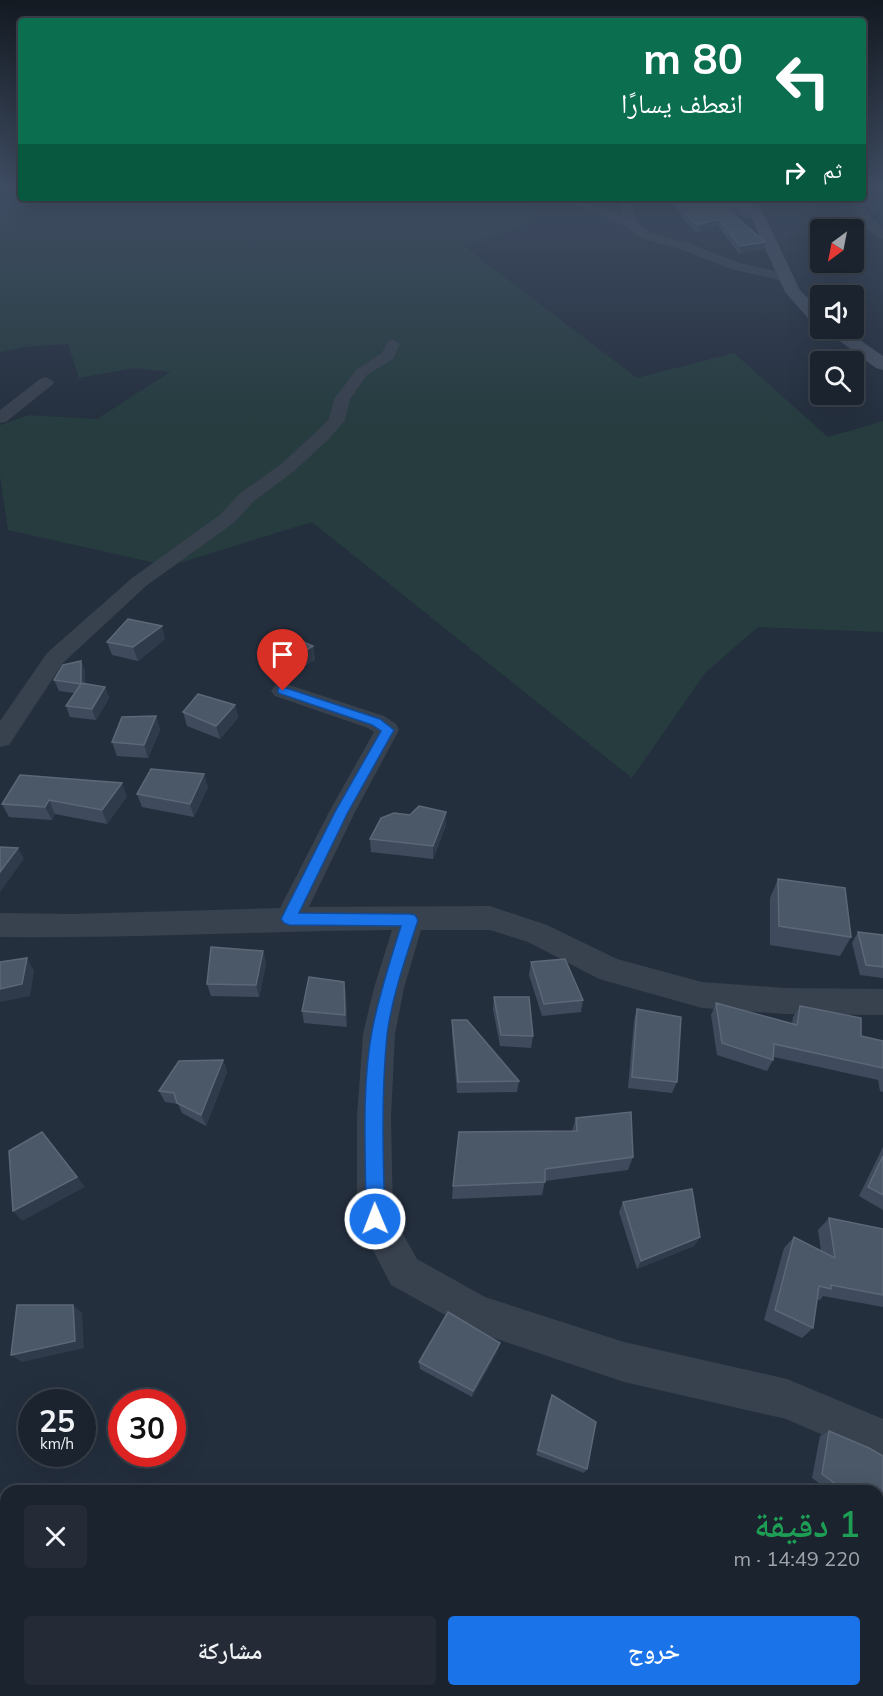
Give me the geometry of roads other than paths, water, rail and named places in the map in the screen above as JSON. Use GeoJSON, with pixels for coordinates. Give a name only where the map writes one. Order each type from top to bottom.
{"type":"FeatureCollection","features":[{"type":"Feature","properties":{"kind":"street"},"geometry":{"type":"LineString","coordinates":[[741,267],[784,277]]}},
{"type":"Feature","properties":{"kind":"street"},"geometry":{"type":"LineString","coordinates":[[780,267],[802,304],[810,312]]}},
{"type":"Feature","properties":{"kind":"street"},"geometry":{"type":"LineString","coordinates":[[846,339],[883,364]]}},
{"type":"Feature","properties":{"kind":"street"},"geometry":{"type":"LineString","coordinates":[[0,739],[55,658],[139,582],[228,518],[246,498],[286,468],[323,435],[337,420],[342,399],[362,372],[387,356],[393,344]]}},
{"type":"Feature","properties":{"kind":"street"},"geometry":{"type":"LineString","coordinates":[[0,418],[46,382]]}},
{"type":"Feature","properties":{"kind":"street"},"geometry":{"type":"LineString","coordinates":[[283,691],[376,722],[387,730],[342,812],[289,919]]}},
{"type":"Feature","properties":{"kind":"street"},"geometry":{"type":"LineString","coordinates":[[0,925],[73,926],[289,919],[490,918],[537,933],[610,970],[702,995],[785,1001],[883,1002]]}},
{"type":"Feature","properties":{"kind":"street"},"geometry":{"type":"LineString","coordinates":[[410,920],[389,988],[380,1034],[374,1117],[375,1219],[404,1272],[476,1313],[624,1362],[787,1399],[883,1440]]}}]}
